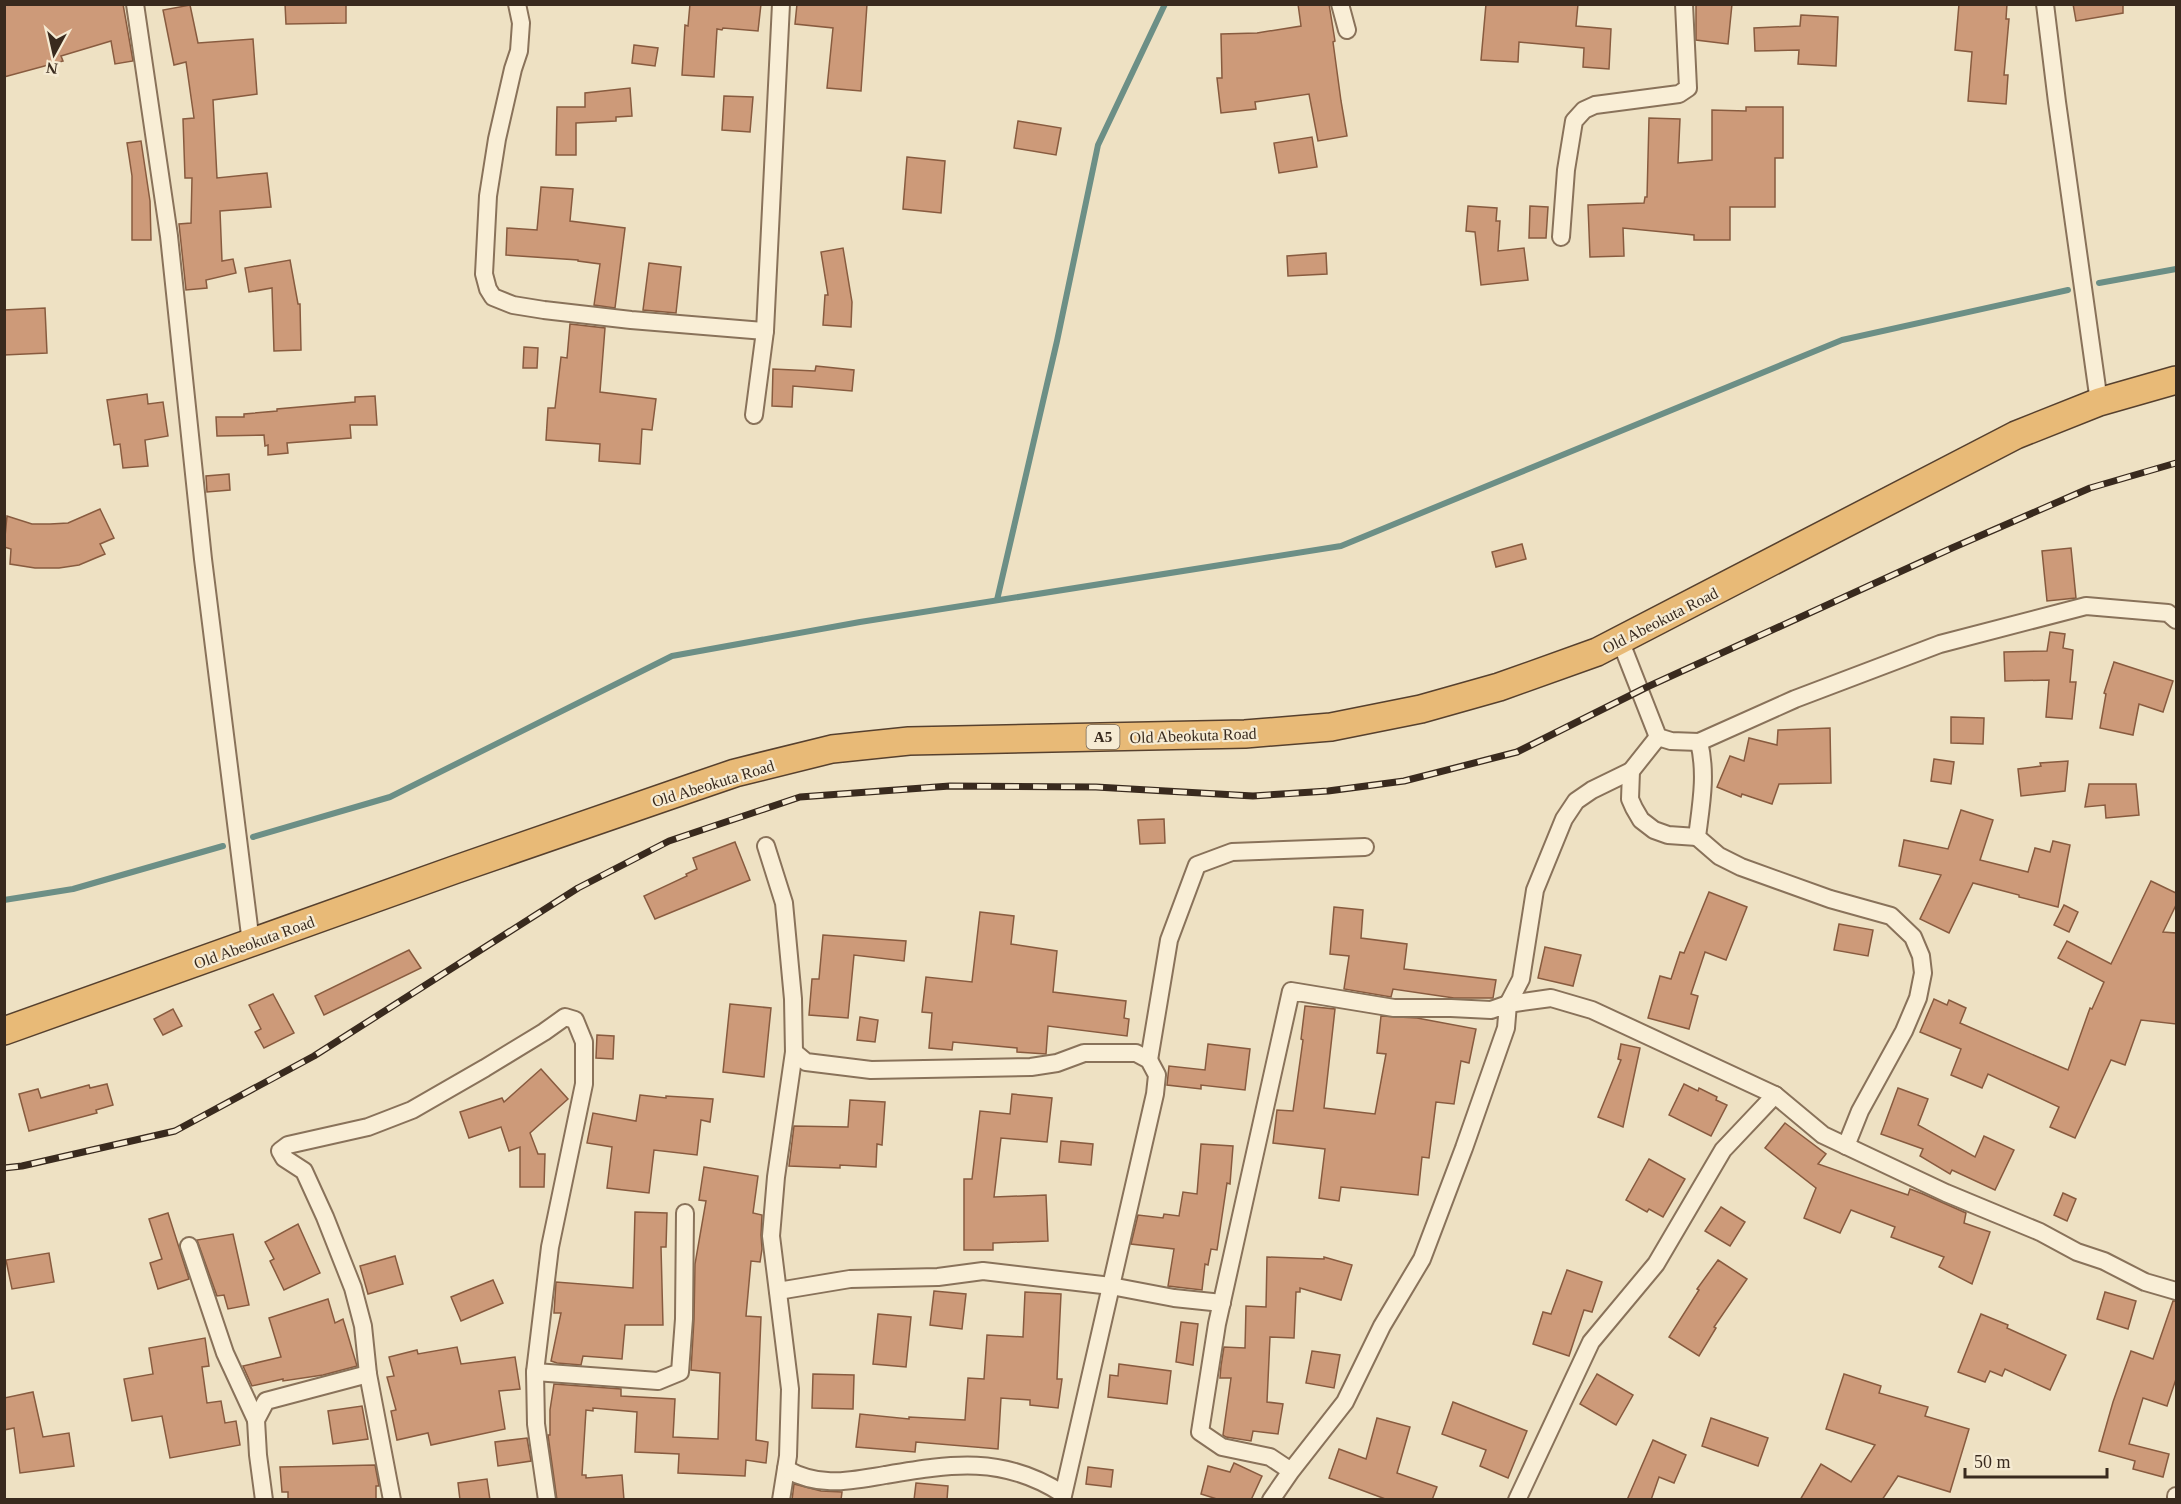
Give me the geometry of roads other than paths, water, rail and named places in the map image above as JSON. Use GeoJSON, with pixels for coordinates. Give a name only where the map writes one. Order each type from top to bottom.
{"type":"FeatureCollection","features":[{"type":"Feature","properties":{"kind":"highway","name":"Old Abeokuta Road"},"geometry":{"type":"LineString","coordinates":[[4,1031],[735,773],[832,749],[909,741],[1245,734],[1332,727],[1421,709],[1498,687],[1597,652],[2016,435],[2099,402],[2176,380]]}},
{"type":"Feature","properties":{"kind":"street"},"geometry":{"type":"LineString","coordinates":[[135,4],[170,236],[203,559],[251,943]]}},
{"type":"Feature","properties":{"kind":"street"},"geometry":{"type":"LineString","coordinates":[[517,4],[521,23],[519,51],[497,139],[488,196],[484,274],[488,288],[494,297],[513,305],[544,310],[765,331]]}},
{"type":"Feature","properties":{"kind":"street"},"geometry":{"type":"LineString","coordinates":[[754,415],[765,331],[781,4]]}},
{"type":"Feature","properties":{"kind":"street"},"geometry":{"type":"LineString","coordinates":[[1340,4],[1347,30]]}},
{"type":"Feature","properties":{"kind":"street"},"geometry":{"type":"LineString","coordinates":[[1561,237],[1566,170],[1574,122],[1584,110],[1595,105],[1679,94],[1688,88],[1684,4]]}},
{"type":"Feature","properties":{"kind":"street"},"geometry":{"type":"LineString","coordinates":[[2045,4],[2099,402]]}},
{"type":"Feature","properties":{"kind":"street"},"geometry":{"type":"LineString","coordinates":[[1658,737],[1671,741],[1700,742],[1794,699],[1940,644],[2086,606],[2168,613],[2176,621]]}},
{"type":"Feature","properties":{"kind":"street"},"geometry":{"type":"LineString","coordinates":[[1620,640],[1658,737]]}},
{"type":"Feature","properties":{"kind":"street"},"geometry":{"type":"LineString","coordinates":[[1271,1500],[1345,1402],[1382,1326],[1422,1259],[1506,1028],[1508,1005],[1521,980],[1535,890],[1569,809],[1592,789],[1631,771],[1658,737]]}},
{"type":"Feature","properties":{"kind":"street"},"geometry":{"type":"LineString","coordinates":[[1697,837],[1704,790],[1700,742]]}},
{"type":"Feature","properties":{"kind":"street"},"geometry":{"type":"LineString","coordinates":[[1631,771],[1630,799],[1641,820],[1654,830],[1668,835],[1697,837],[1719,856],[1741,867],[1830,898],[1891,916],[1913,936],[1923,973],[1918,998],[1904,1031],[1860,1111],[1846,1146]]}},
{"type":"Feature","properties":{"kind":"street"},"geometry":{"type":"LineString","coordinates":[[766,846],[784,903],[800,1057],[790,1080],[776,1177],[771,1236],[790,1389],[786,1469],[781,1500]]}},
{"type":"Feature","properties":{"kind":"street"},"geometry":{"type":"LineString","coordinates":[[1149,1060],[1169,940],[1197,866],[1232,852],[1365,847]]}},
{"type":"Feature","properties":{"kind":"street"},"geometry":{"type":"LineString","coordinates":[[1291,1471],[1270,1457],[1222,1447],[1200,1432],[1221,1303],[1291,990],[1394,1008],[1491,1010],[1508,1005],[1551,999],[1593,1010],[1775,1095],[1823,1135],[1946,1193],[2040,1232],[2077,1252],[2104,1261],[2145,1282],[2176,1291]]}},
{"type":"Feature","properties":{"kind":"street"},"geometry":{"type":"LineString","coordinates":[[392,1500],[368,1374],[363,1326],[353,1288],[304,1171],[284,1158],[280,1151],[288,1145],[368,1128],[412,1110],[485,1068],[565,1017],[575,1020],[584,1042],[584,1084],[550,1247],[535,1372],[536,1424],[547,1500]]}},
{"type":"Feature","properties":{"kind":"street"},"geometry":{"type":"LineString","coordinates":[[786,1469],[816,1481],[851,1481],[939,1467],[996,1467],[1023,1473],[1046,1484],[1063,1497],[1155,1094],[1157,1075],[1149,1060],[1136,1053],[1084,1053],[1057,1063],[1030,1067],[871,1070],[800,1057]]}},
{"type":"Feature","properties":{"kind":"street"},"geometry":{"type":"LineString","coordinates":[[1517,1500],[1591,1342],[1656,1264],[1723,1150],[1775,1095]]}},
{"type":"Feature","properties":{"kind":"street"},"geometry":{"type":"LineString","coordinates":[[535,1372],[658,1381],[680,1372],[684,1319],[685,1213]]}},
{"type":"Feature","properties":{"kind":"street"},"geometry":{"type":"LineString","coordinates":[[189,1246],[225,1353],[256,1420],[264,1500]]}},
{"type":"Feature","properties":{"kind":"street"},"geometry":{"type":"LineString","coordinates":[[778,1291],[850,1279],[938,1277],[983,1271],[1111,1286],[1174,1298],[1221,1303]]}},
{"type":"Feature","properties":{"kind":"street"},"geometry":{"type":"LineString","coordinates":[[256,1420],[266,1401],[368,1374]]}},
{"type":"Feature","properties":{"kind":"waterway"},"geometry":{"type":"LineString","coordinates":[[997,600],[1057,341],[1098,145],[1165,4]]}},
{"type":"Feature","properties":{"kind":"waterway"},"geometry":{"type":"LineString","coordinates":[[2099,283],[2176,269]]}},
{"type":"Feature","properties":{"kind":"waterway"},"geometry":{"type":"LineString","coordinates":[[253,837],[390,797],[672,656],[860,622],[1341,546],[1842,340],[2068,290]]}},
{"type":"Feature","properties":{"kind":"waterway"},"geometry":{"type":"LineString","coordinates":[[4,900],[73,889],[223,846]]}},
{"type":"Feature","properties":{"kind":"railway"},"geometry":{"type":"LineString","coordinates":[[4,1168],[22,1166],[175,1131],[314,1056],[578,888],[669,841],[800,797],[950,786],[1096,787],[1253,796],[1328,791],[1404,781],[1517,752],[1647,687],[1952,548],[2090,488],[2176,463]]}}]}
